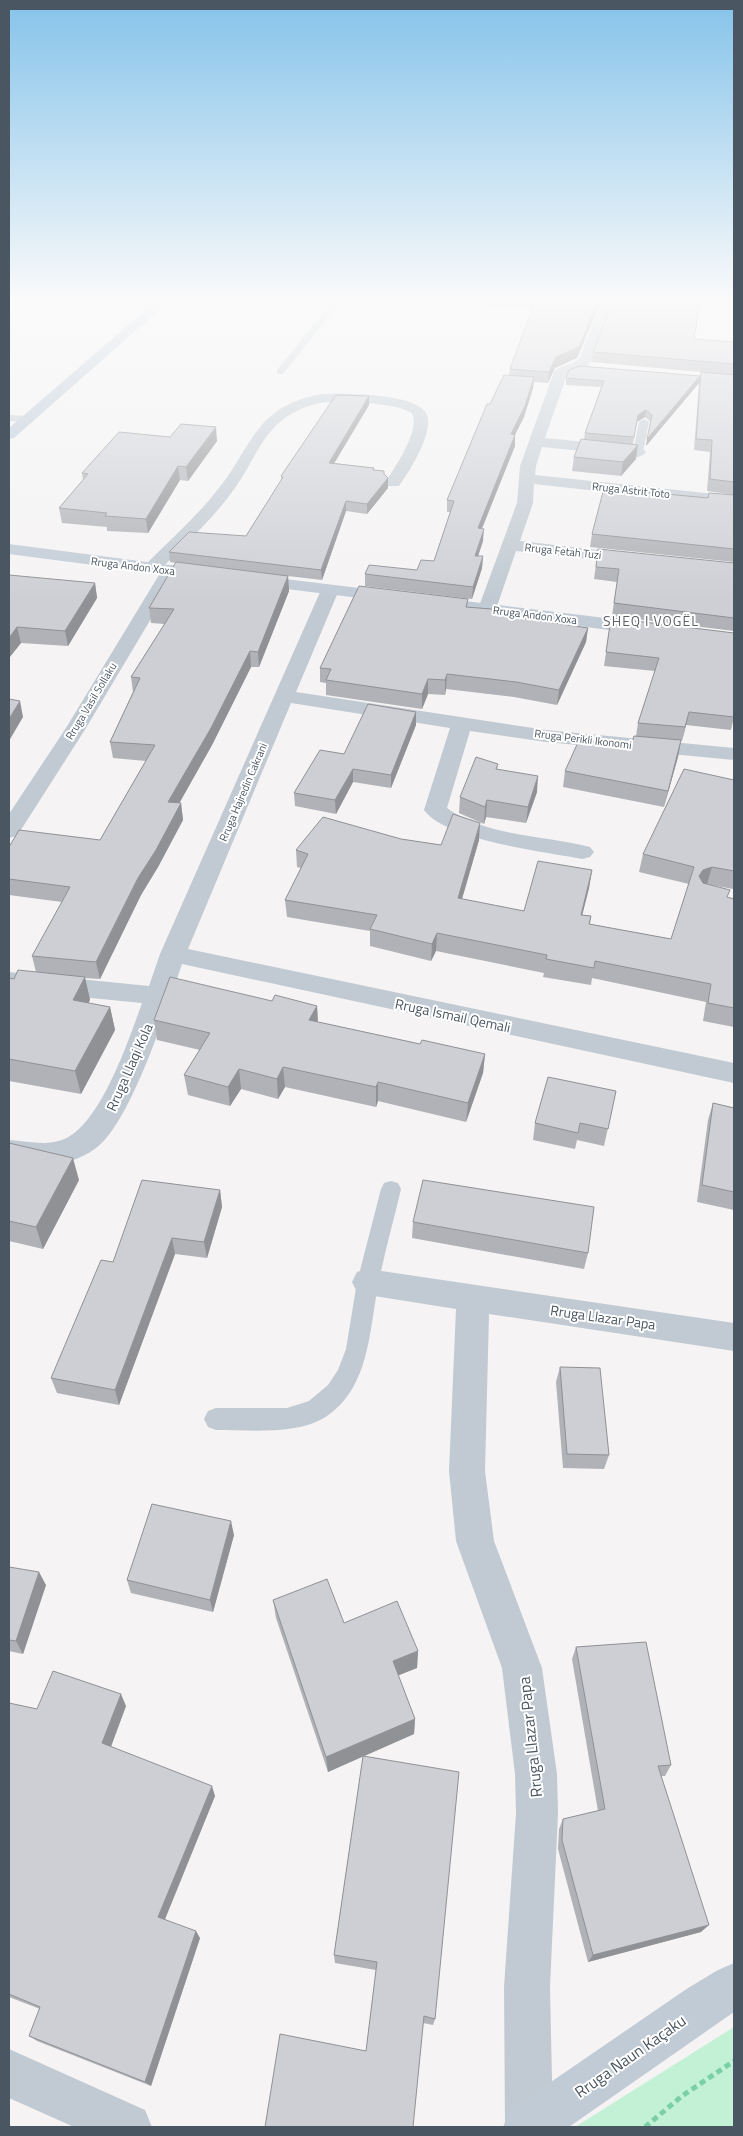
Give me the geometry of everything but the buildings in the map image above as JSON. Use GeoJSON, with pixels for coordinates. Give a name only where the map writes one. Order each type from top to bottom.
{"type":"FeatureCollection","features":[{"type":"Feature","properties":{"kind":"main road"},"geometry":{"type":"LineString","coordinates":[[9,435],[49,401]]}},
{"type":"Feature","properties":{"kind":"street","name":"Rruga Vasil Sollaku"},"geometry":{"type":"LineString","coordinates":[[9,831],[76,728],[162,569],[231,485],[270,422],[280,414],[307,402],[315,401]]}},
{"type":"Feature","properties":{"kind":"street","name":"Rruga Vasil Sollaku"},"geometry":{"type":"LineString","coordinates":[[372,401],[401,404],[417,409],[420,413],[417,439],[393,483]]}},
{"type":"Feature","properties":{"kind":"street"},"geometry":{"type":"LineString","coordinates":[[487,609],[525,503],[528,466],[551,401]]}},
{"type":"Feature","properties":{"kind":"street"},"geometry":{"type":"LineString","coordinates":[[537,442],[638,452]]}},
{"type":"Feature","properties":{"kind":"street","name":"Rruga Astrit Toto"},"geometry":{"type":"LineString","coordinates":[[527,479],[734,500]]}},
{"type":"Feature","properties":{"kind":"street","name":"Rruga Fetah Tuzi"},"geometry":{"type":"LineString","coordinates":[[511,545],[647,560]]}},
{"type":"Feature","properties":{"kind":"street","name":"Rruga Andon Xoxa"},"geometry":{"type":"LineString","coordinates":[[9,550],[665,631]]}},
{"type":"Feature","properties":{"kind":"street","name":"Rruga Hajredin Cakrani"},"geometry":{"type":"LineString","coordinates":[[159,996],[173,954],[330,590]]}},
{"type":"Feature","properties":{"kind":"street","name":"Rruga Perikli Ikonomi"},"geometry":{"type":"LineString","coordinates":[[284,696],[462,723],[621,744],[734,754]]}},
{"type":"Feature","properties":{"kind":"street"},"geometry":{"type":"LineString","coordinates":[[462,723],[435,810],[441,817],[497,835],[582,852]]}},
{"type":"Feature","properties":{"kind":"street","name":"Rruga Ismail Qemali"},"geometry":{"type":"LineString","coordinates":[[173,954],[473,1020],[734,1073]]}},
{"type":"Feature","properties":{"kind":"street"},"geometry":{"type":"LineString","coordinates":[[9,981],[159,996]]}},
{"type":"Feature","properties":{"kind":"street","name":"Rruga Llaqi Kola"},"geometry":{"type":"LineString","coordinates":[[9,1151],[43,1155],[69,1150],[87,1140],[102,1124],[115,1101],[159,996]]}},
{"type":"Feature","properties":{"kind":"street","name":"Rruga Llazar Papa"},"geometry":{"type":"LineString","coordinates":[[368,1282],[734,1337]]}},
{"type":"Feature","properties":{"kind":"street","name":"Rruga Llazar Papa"},"geometry":{"type":"LineString","coordinates":[[473,1297],[466,1472],[475,1541],[522,1668],[536,1774],[537,1812],[527,1987],[528,2126]]}},
{"type":"Feature","properties":{"kind":"street","name":"Rruga Naun Kaçaku"},"geometry":{"type":"LineString","coordinates":[[528,2126],[704,2004],[734,1986]]}},
{"type":"Feature","properties":{"kind":"street"},"geometry":{"type":"LineString","coordinates":[[9,2073],[128,2127]]}},
{"type":"Feature","properties":{"kind":"lane"},"geometry":{"type":"LineString","coordinates":[[9,418],[27,420]]}},
{"type":"Feature","properties":{"kind":"lane"},"geometry":{"type":"LineString","coordinates":[[638,452],[644,422]]}},
{"type":"Feature","properties":{"kind":"lane"},"geometry":{"type":"LineString","coordinates":[[216,1419],[287,1419],[316,1410],[336,1392],[348,1375],[357,1349],[368,1282],[391,1189]]}},
{"type":"Feature","properties":{"kind":"path"},"geometry":{"type":"LineString","coordinates":[[645,2127],[682,2096],[734,2061]]}},
{"type":"Feature","properties":{"kind":"green space"},"geometry":{"type":"Polygon","coordinates":[[[734,2027],[734,2127],[575,2127],[734,2027]]]}},
{"type":"Feature","properties":{"kind":"district","name":"SHEQ I VOGËL"},"geometry":{"type":"Point","coordinates":[651,620]}}]}
